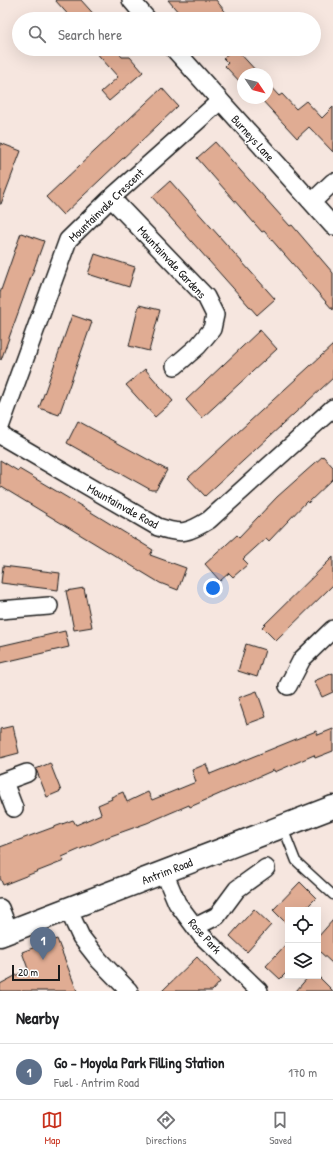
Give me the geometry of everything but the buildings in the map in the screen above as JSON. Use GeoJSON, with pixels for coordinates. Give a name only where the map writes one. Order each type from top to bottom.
{"type":"FeatureCollection","features":[{"type":"Feature","properties":{"kind":"main road","name":"Antrim Road"},"geometry":{"type":"LineString","coordinates":[[5,933],[333,807]]}},
{"type":"Feature","properties":{"kind":"street"},"geometry":{"type":"LineString","coordinates":[[130,0],[141,12]]}},
{"type":"Feature","properties":{"kind":"street","name":"Burneys Lane"},"geometry":{"type":"LineString","coordinates":[[180,56],[333,226]]}},
{"type":"Feature","properties":{"kind":"street","name":"Mountainvale Crescent"},"geometry":{"type":"LineString","coordinates":[[0,427],[68,240],[111,198],[220,101]]}},
{"type":"Feature","properties":{"kind":"street"},"geometry":{"type":"LineString","coordinates":[[312,202],[333,182]]}},
{"type":"Feature","properties":{"kind":"street","name":"Mountainvale Gardens"},"geometry":{"type":"LineString","coordinates":[[111,198],[206,297],[215,315],[212,329],[198,346],[174,366]]}},
{"type":"Feature","properties":{"kind":"street","name":"Mountainvale Road"},"geometry":{"type":"LineString","coordinates":[[0,435],[158,527],[175,533],[191,531],[209,520],[333,408]]}},
{"type":"Feature","properties":{"kind":"street"},"geometry":{"type":"LineString","coordinates":[[0,610],[49,606]]}},
{"type":"Feature","properties":{"kind":"street"},"geometry":{"type":"LineString","coordinates":[[288,686],[302,659],[333,629]]}},
{"type":"Feature","properties":{"kind":"street"},"geometry":{"type":"LineString","coordinates":[[14,808],[2,783],[27,773]]}},
{"type":"Feature","properties":{"kind":"street"},"geometry":{"type":"LineString","coordinates":[[195,927],[217,916],[236,889],[266,868]]}},
{"type":"Feature","properties":{"kind":"street","name":"Rose Park"},"geometry":{"type":"LineString","coordinates":[[164,872],[177,903],[201,935],[259,991]]}},
{"type":"Feature","properties":{"kind":"street"},"geometry":{"type":"LineString","coordinates":[[0,908],[5,933]]}},
{"type":"Feature","properties":{"kind":"street"},"geometry":{"type":"LineString","coordinates":[[68,909],[80,937],[99,960],[129,991]]}},
{"type":"Feature","properties":{"kind":"lane"},"geometry":{"type":"LineString","coordinates":[[283,826],[296,860],[333,895]]}},
{"type":"Feature","properties":{"kind":"place","name":"Go - Moyola Park Filling Station"},"geometry":{"type":"Point","coordinates":[43,960]}}]}
